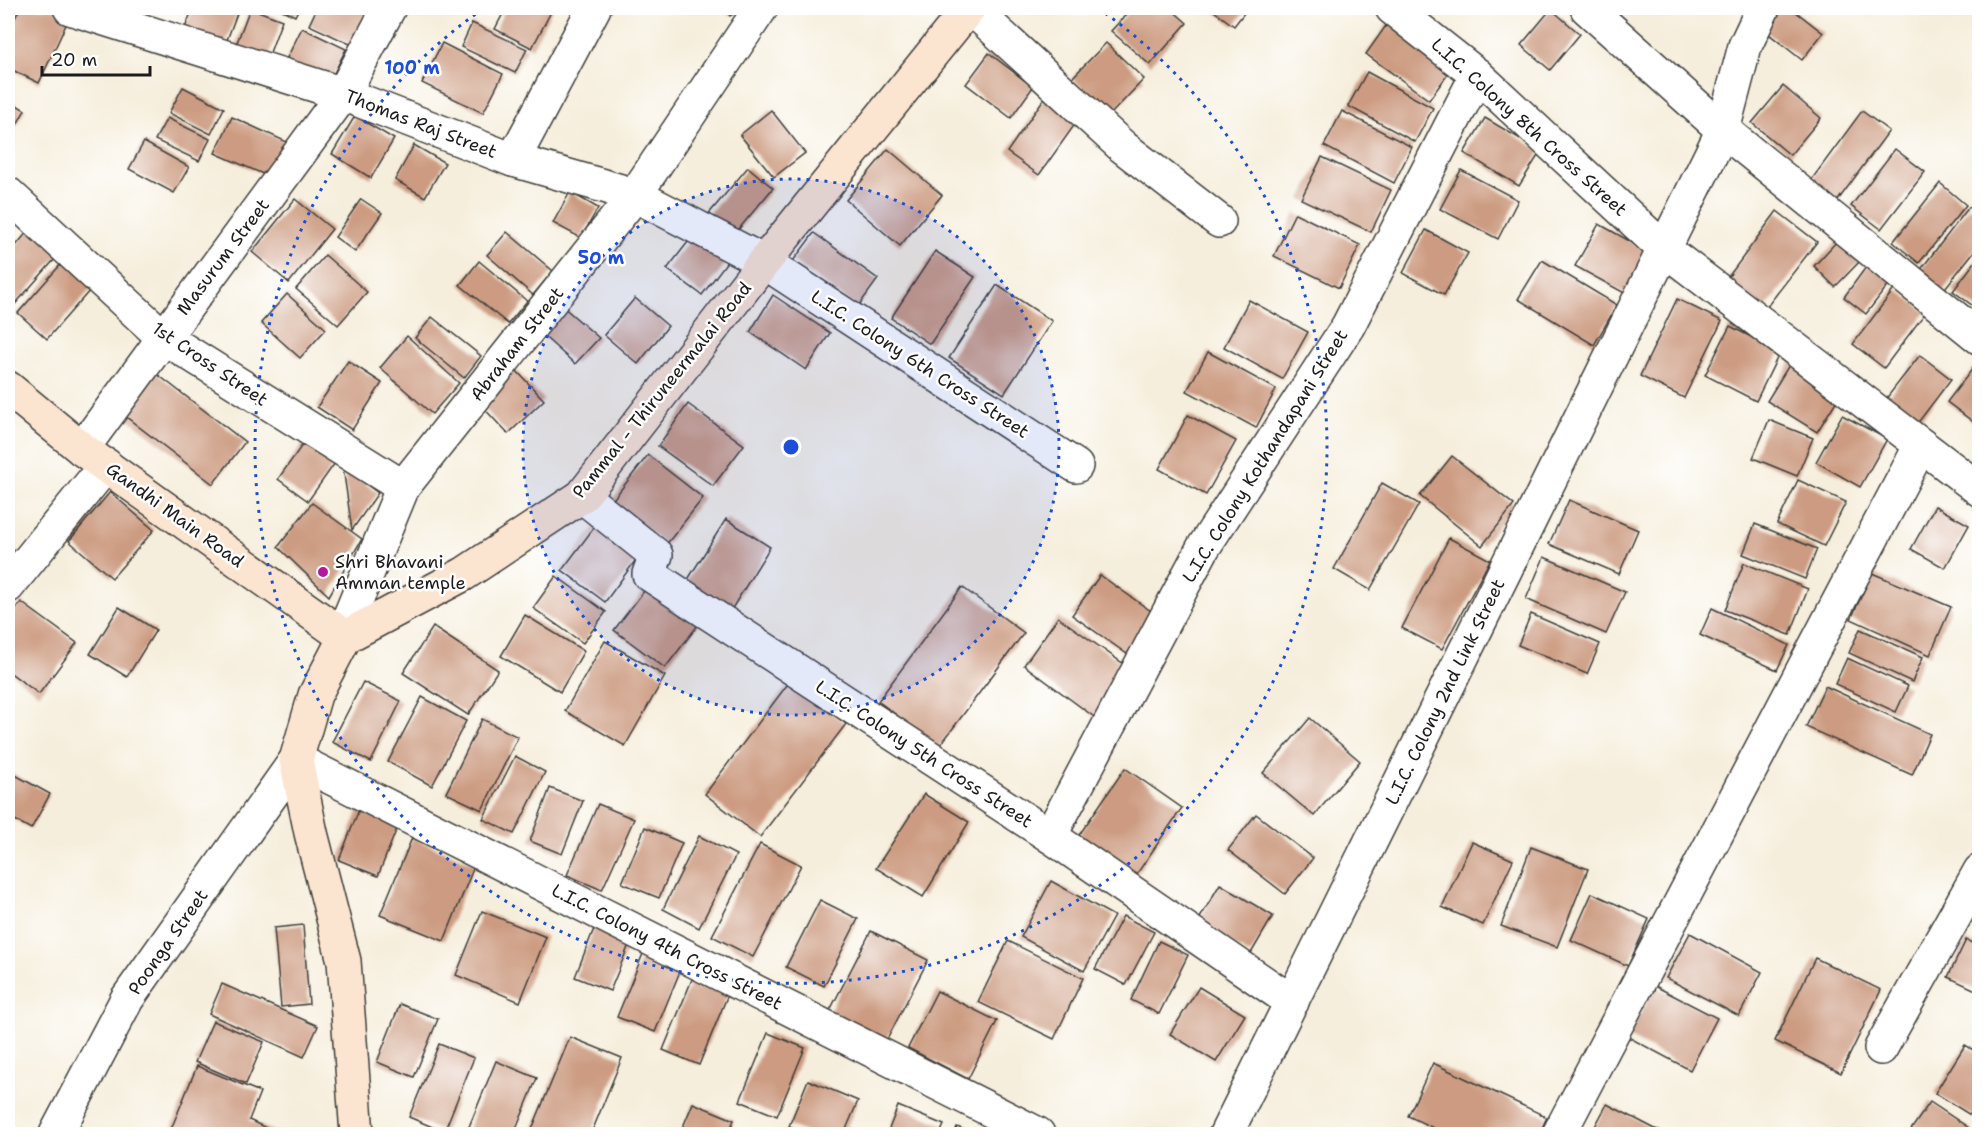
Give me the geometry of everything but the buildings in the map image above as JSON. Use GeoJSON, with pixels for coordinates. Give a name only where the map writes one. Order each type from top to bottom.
{"type":"FeatureCollection","features":[{"type":"Feature","properties":{"kind":"street","name":"Thomas Raj Street"},"geometry":{"type":"LineString","coordinates":[[70,8],[343,94],[513,160],[635,195],[764,262]]}},
{"type":"Feature","properties":{"kind":"street"},"geometry":{"type":"LineString","coordinates":[[513,160],[594,8]]}},
{"type":"Feature","properties":{"kind":"street","name":"Abraham Street"},"geometry":{"type":"LineString","coordinates":[[344,636],[404,487],[635,195],[760,8]]}},
{"type":"Feature","properties":{"kind":"street"},"geometry":{"type":"LineString","coordinates":[[970,8],[1123,147],[1219,221]]}},
{"type":"Feature","properties":{"kind":"street","name":"Pammal - Thiruneermalai Road"},"geometry":{"type":"LineString","coordinates":[[344,636],[464,574],[582,496],[764,262],[970,8]]}},
{"type":"Feature","properties":{"kind":"street","name":"L.I.C. Colony 8th Cross Street"},"geometry":{"type":"LineString","coordinates":[[1392,8],[1477,75],[1664,249],[1980,490]]}},
{"type":"Feature","properties":{"kind":"street"},"geometry":{"type":"LineString","coordinates":[[1587,8],[1723,130],[1980,338]]}},
{"type":"Feature","properties":{"kind":"street","name":"L.I.C. Colony 2nd Link Street"},"geometry":{"type":"LineString","coordinates":[[1226,1134],[1723,130],[1745,46],[1763,8]]}},
{"type":"Feature","properties":{"kind":"street","name":"Masurum Street"},"geometry":{"type":"LineString","coordinates":[[8,586],[94,457],[164,337],[343,94],[386,9]]}},
{"type":"Feature","properties":{"kind":"street","name":"L.I.C. Colony Kothandapani Street"},"geometry":{"type":"LineString","coordinates":[[1050,836],[1203,548],[1348,326],[1477,75]]}},
{"type":"Feature","properties":{"kind":"street","name":"1st Cross Street"},"geometry":{"type":"LineString","coordinates":[[8,194],[164,337],[404,487]]}},
{"type":"Feature","properties":{"kind":"street","name":"L.I.C. Colony 6th Cross Street"},"geometry":{"type":"LineString","coordinates":[[764,262],[1076,466]]}},
{"type":"Feature","properties":{"kind":"street","name":"Gandhi Main Road"},"geometry":{"type":"LineString","coordinates":[[8,388],[94,457],[344,636]]}},
{"type":"Feature","properties":{"kind":"street"},"geometry":{"type":"LineString","coordinates":[[1559,1134],[1921,445]]}},
{"type":"Feature","properties":{"kind":"street","name":"L.I.C. Colony 5th Cross Street"},"geometry":{"type":"LineString","coordinates":[[582,496],[656,555],[649,574],[1050,836],[1292,1002]]}},
{"type":"Feature","properties":{"kind":"street"},"geometry":{"type":"LineString","coordinates":[[344,636],[315,694],[296,760],[311,833],[344,962],[360,1133]]}},
{"type":"Feature","properties":{"kind":"street","name":"Poonga Street"},"geometry":{"type":"LineString","coordinates":[[56,1134],[127,999],[296,760]]}},
{"type":"Feature","properties":{"kind":"street","name":"L.I.C. Colony 4th Cross Street"},"geometry":{"type":"LineString","coordinates":[[296,760],[1038,1134]]}},
{"type":"Feature","properties":{"kind":"street"},"geometry":{"type":"LineString","coordinates":[[1881,1048],[1980,871]]}},
{"type":"Feature","properties":{"kind":"place","name":"Shri Bhavani Amman temple"},"geometry":{"type":"Point","coordinates":[323,572]}}]}
